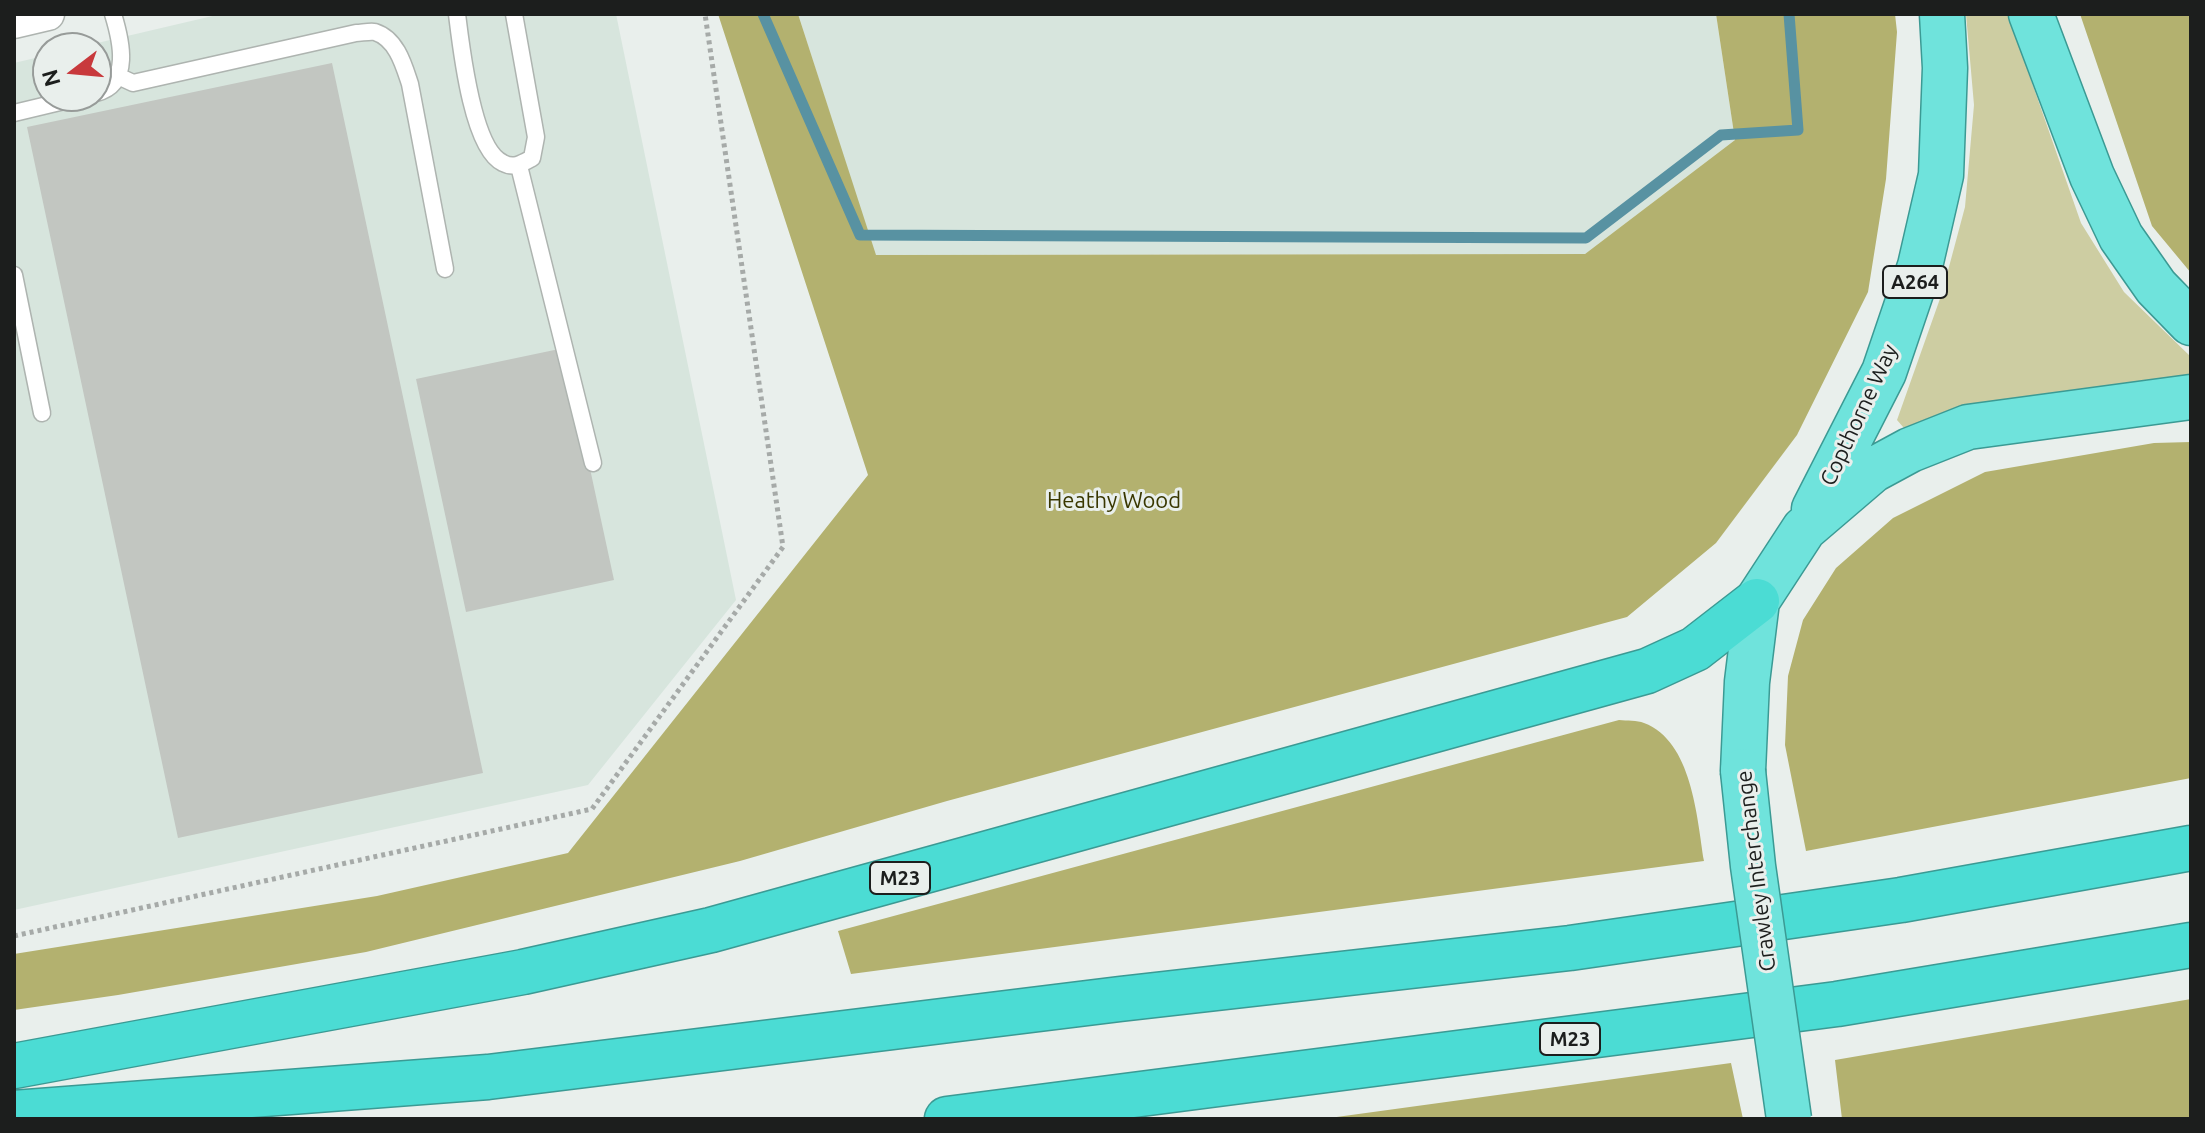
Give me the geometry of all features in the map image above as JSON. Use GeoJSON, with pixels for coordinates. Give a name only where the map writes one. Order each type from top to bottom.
{"type":"FeatureCollection","features":[{"type":"Feature","properties":{"kind":"highway","name":"Copthorne Way"},"geometry":{"type":"LineString","coordinates":[[1804,529],[1884,372],[1920,266],[1941,175],[1945,68],[1942,14]]}},
{"type":"Feature","properties":{"kind":"highway"},"geometry":{"type":"LineString","coordinates":[[2031,14],[2082,150],[2121,237],[2156,287],[2191,323]]}},
{"type":"Feature","properties":{"kind":"highway","name":"Crawley Interchange"},"geometry":{"type":"LineString","coordinates":[[1789,1119],[1753,866],[1743,771],[1747,682],[1757,601],[1804,529],[1873,470],[1910,450],[1968,427],[2191,397]]}},
{"type":"Feature","properties":{"kind":"highway","name":"M23"},"geometry":{"type":"LineString","coordinates":[[14,1066],[523,972],[711,930],[1647,671],[1695,649],[1757,601]]}},
{"type":"Feature","properties":{"kind":"highway"},"geometry":{"type":"LineString","coordinates":[[14,1113],[488,1077],[1104,1001],[1570,948],[1901,900],[2191,848]]}},
{"type":"Feature","properties":{"kind":"highway","name":"M23"},"geometry":{"type":"LineString","coordinates":[[947,1119],[1837,1004],[2191,945]]}},
{"type":"Feature","properties":{"kind":"street"},"geometry":{"type":"LineString","coordinates":[[14,22],[48,14]]}},
{"type":"Feature","properties":{"kind":"lane"},"geometry":{"type":"LineString","coordinates":[[112,85],[121,70],[121,50],[113,14]]}},
{"type":"Feature","properties":{"kind":"lane"},"geometry":{"type":"LineString","coordinates":[[457,14],[463,60],[480,131],[490,153],[503,164],[519,166],[532,158],[536,137],[514,14]]}},
{"type":"Feature","properties":{"kind":"lane"},"geometry":{"type":"LineString","coordinates":[[118,76],[133,83],[356,33],[375,32],[402,57],[410,84],[445,269]]}},
{"type":"Feature","properties":{"kind":"lane"},"geometry":{"type":"LineString","coordinates":[[519,166],[593,463]]}},
{"type":"Feature","properties":{"kind":"lane"},"geometry":{"type":"LineString","coordinates":[[14,275],[42,413]]}},
{"type":"Feature","properties":{"kind":"path"},"geometry":{"type":"LineString","coordinates":[[14,936],[592,809],[783,547],[705,14]]}},
{"type":"Feature","properties":{"kind":"shaded area"},"geometry":{"type":"Polygon","coordinates":[[[221,14],[616,14],[736,600],[588,785],[14,910],[14,63],[32,59],[32,112],[112,112],[112,40],[221,14]]]}},
{"type":"Feature","properties":{"kind":"shaded area"},"geometry":{"type":"Polygon","coordinates":[[[798,14],[1716,14],[1735,140],[1585,254],[875,255],[798,14]]]}},
{"type":"Feature","properties":{"kind":"green space","name":"Heathy Wood"},"geometry":{"type":"Polygon","coordinates":[[[718,14],[798,14],[876,255],[1585,254],[1735,140],[1716,14],[1895,14],[1897,32],[1886,179],[1868,292],[1797,435],[1716,543],[1627,617],[947,801],[740,861],[366,952],[14,1010],[14,954],[377,896],[568,853],[868,475],[718,14]]]}},
{"type":"Feature","properties":{"kind":"green space"},"geometry":{"type":"Polygon","coordinates":[[[1966,14],[2008,14],[2081,223],[2124,292],[2191,357],[2191,377],[1910,435],[1897,420],[1942,293],[1965,207],[1974,105],[1966,14]]]}},
{"type":"Feature","properties":{"kind":"green space"},"geometry":{"type":"Polygon","coordinates":[[[2080,14],[2191,14],[2191,273],[2152,226],[2080,14]]]}},
{"type":"Feature","properties":{"kind":"green space"},"geometry":{"type":"Polygon","coordinates":[[[2191,442],[2191,778],[1806,851],[1785,745],[1788,676],[1803,620],[1836,568],[1893,518],[1985,472],[2154,443],[2191,442]]]}},
{"type":"Feature","properties":{"kind":"green space"},"geometry":{"type":"Polygon","coordinates":[[[1619,720],[1644,723],[1660,732],[1673,746],[1695,803],[1704,861],[851,974],[838,931],[1619,720]]]}},
{"type":"Feature","properties":{"kind":"green space"},"geometry":{"type":"Polygon","coordinates":[[[2191,999],[2191,1119],[1842,1119],[1835,1060],[2191,999]]]}},
{"type":"Feature","properties":{"kind":"green space"},"geometry":{"type":"Polygon","coordinates":[[[1731,1063],[1743,1119],[1322,1119],[1731,1063]]]}},
{"type":"Feature","properties":{"kind":"building"},"geometry":{"type":"Polygon","coordinates":[[[332,63],[483,773],[178,838],[27,127],[112,112],[112,109],[332,63]]]}},
{"type":"Feature","properties":{"kind":"building"},"geometry":{"type":"Polygon","coordinates":[[[564,348],[614,580],[466,612],[416,379],[564,348]]]}},
{"type":"Feature","properties":{"kind":"waterway"},"geometry":{"type":"LineString","coordinates":[[763,14],[860,235],[1586,238],[1721,135],[1798,130],[1789,14]]}}]}
